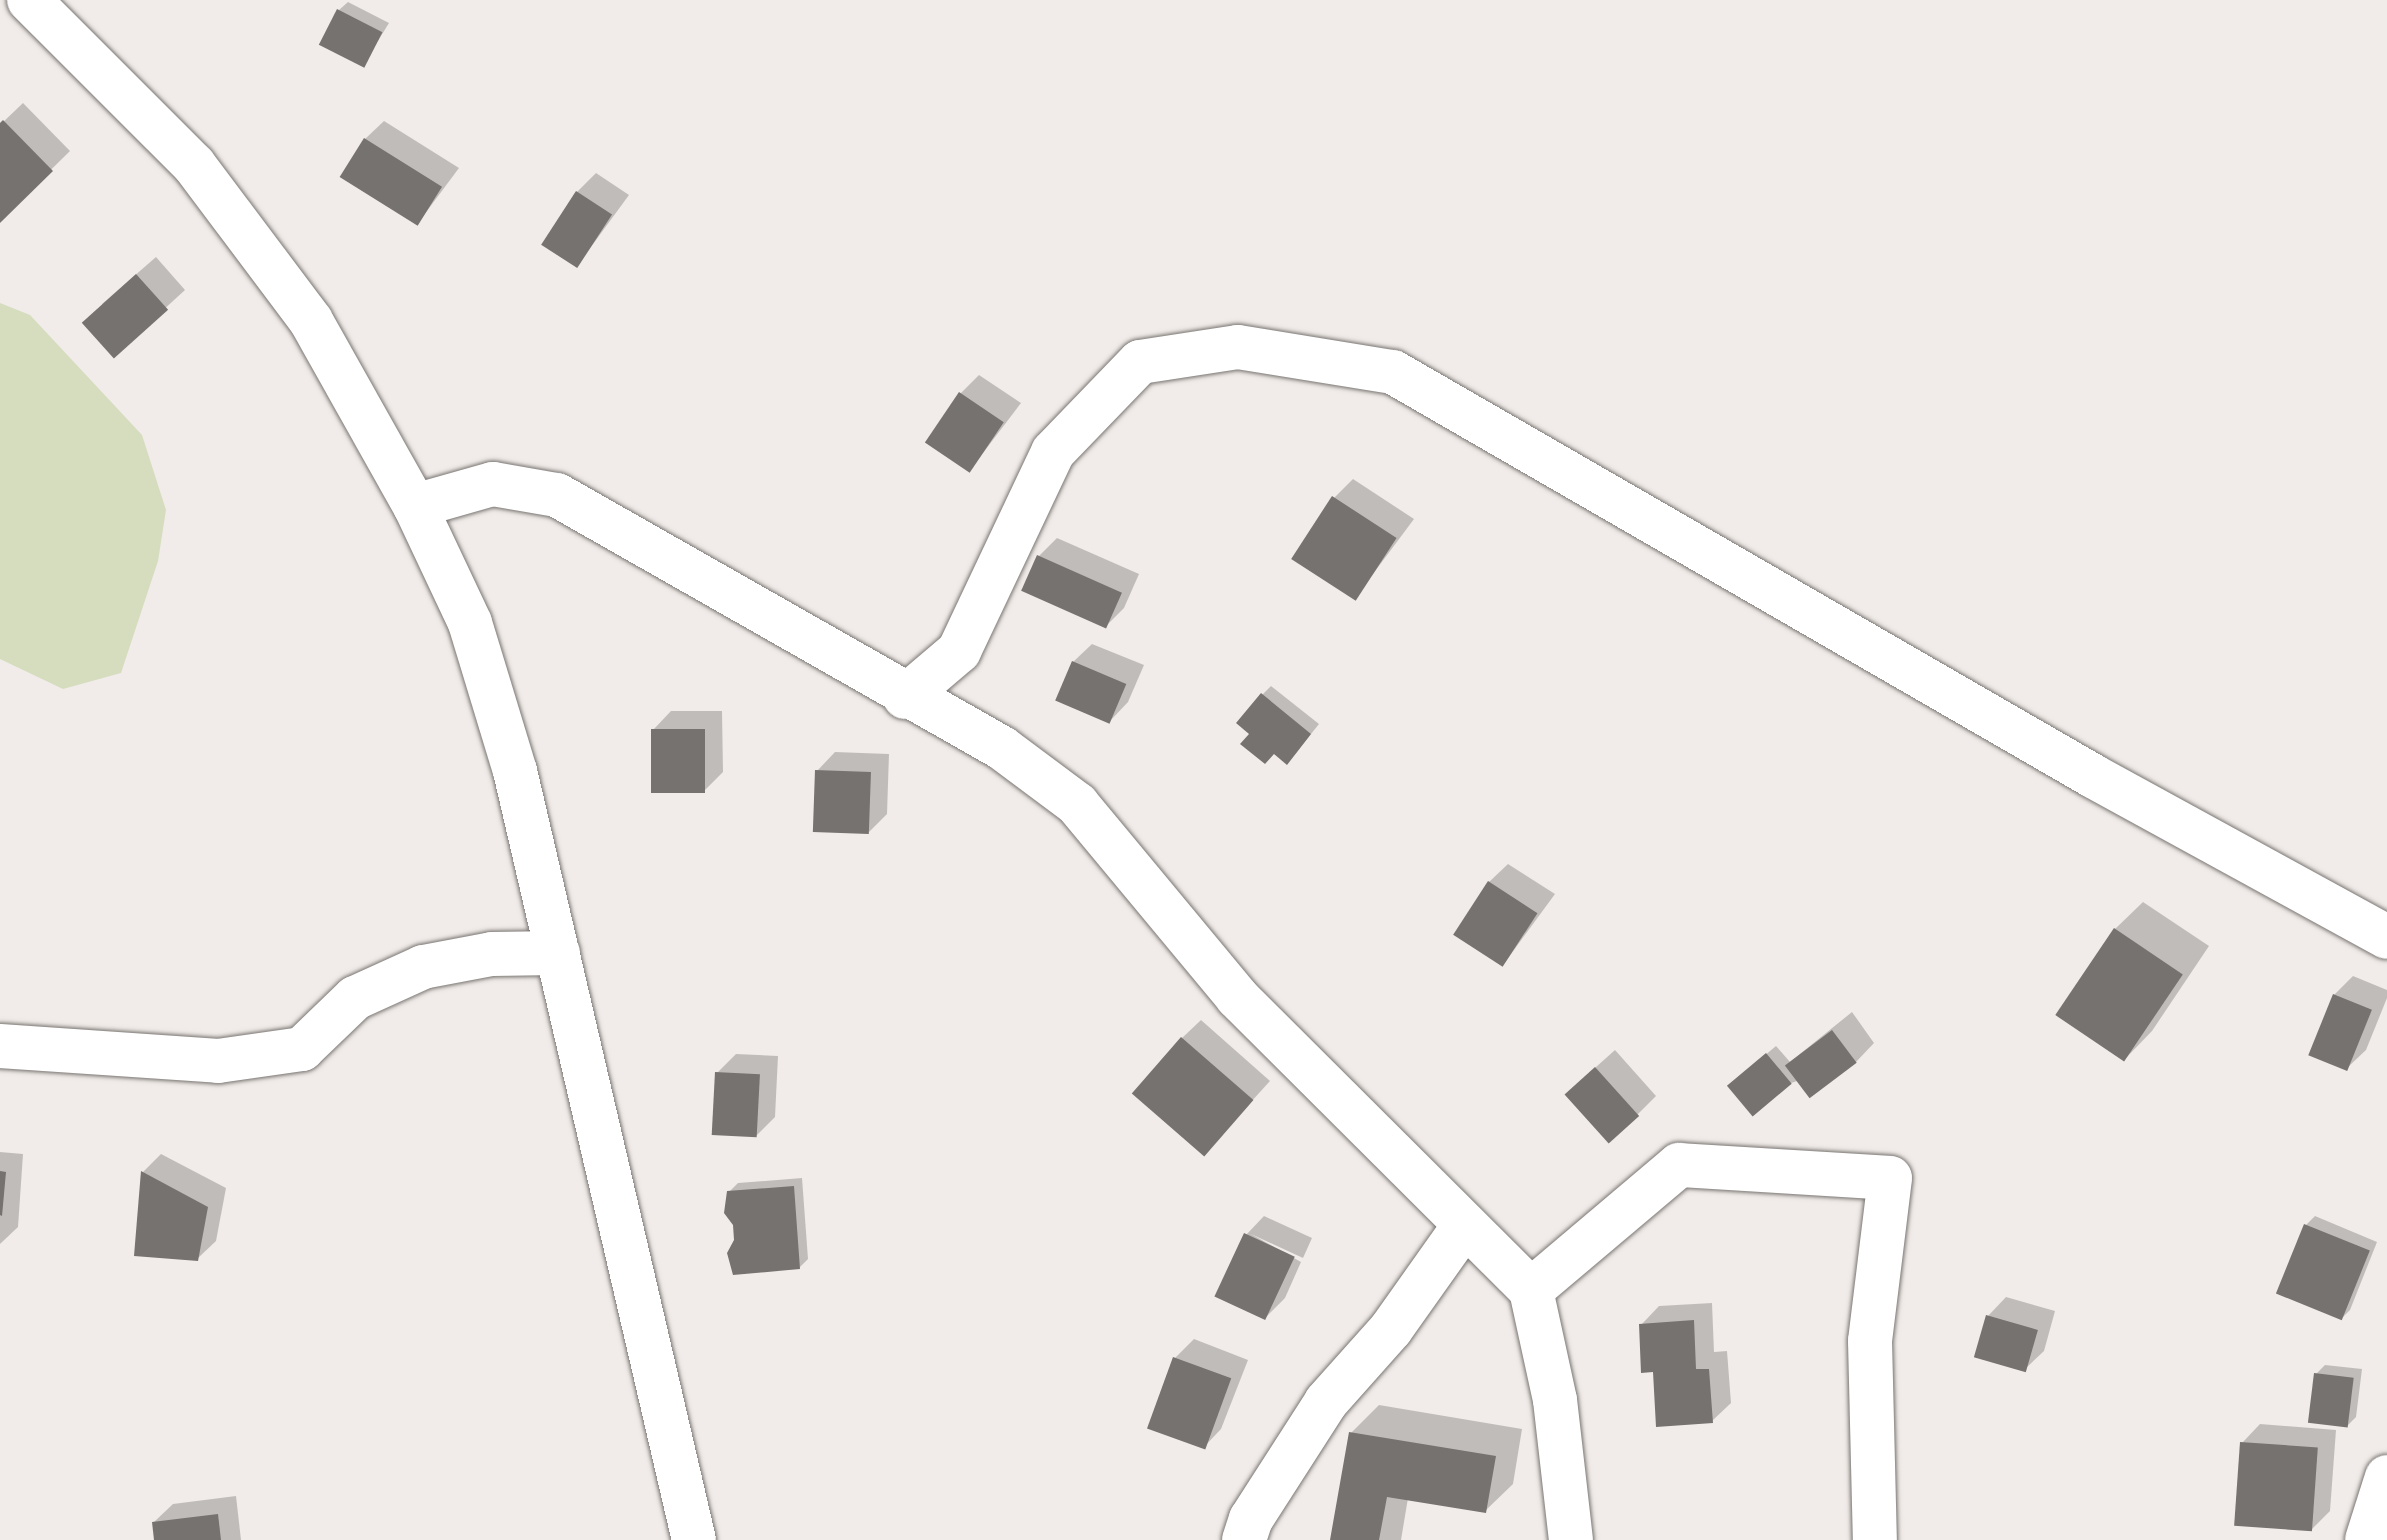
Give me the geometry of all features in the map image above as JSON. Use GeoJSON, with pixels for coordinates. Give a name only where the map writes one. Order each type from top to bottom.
{"type":"FeatureCollection","features":[{"type":"Feature","properties":{"kind":"street"},"geometry":{"type":"LineString","coordinates":[[29,0],[194,165],[311,321],[415,506],[470,623],[515,771],[694,1540]]}},
{"type":"Feature","properties":{"kind":"street"},"geometry":{"type":"LineString","coordinates":[[905,697],[959,651],[1053,452],[1140,362],[1238,347],[1377,369],[1393,372],[2010,728],[2387,937]]}},
{"type":"Feature","properties":{"kind":"street"},"geometry":{"type":"LineString","coordinates":[[415,506],[493,484],[557,495],[905,697],[1002,748],[1077,804],[1237,997],[1531,1290],[1555,1400],[1571,1540]]}},
{"type":"Feature","properties":{"kind":"street"},"geometry":{"type":"LineString","coordinates":[[0,1046],[218,1061],[302,1049],[355,998],[423,967],[492,954],[558,953]]}},
{"type":"Feature","properties":{"kind":"street"},"geometry":{"type":"LineString","coordinates":[[1531,1290],[1679,1165],[1890,1178],[1870,1341],[1875,1540]]}},
{"type":"Feature","properties":{"kind":"street"},"geometry":{"type":"LineString","coordinates":[[1244,1540],[1251,1519],[1326,1402],[1391,1329],[1464,1226]]}},
{"type":"Feature","properties":{"kind":"street"},"geometry":{"type":"LineString","coordinates":[[2367,1540],[2387,1477]]}},
{"type":"Feature","properties":{"kind":"green space"},"geometry":{"type":"Polygon","coordinates":[[[0,303],[30,315],[142,435],[166,510],[158,561],[121,673],[63,689],[0,659],[0,303]]]}},
{"type":"Feature","properties":{"kind":"building"},"geometry":{"type":"Polygon","coordinates":[[[337,9],[382,32],[364,68],[319,45],[337,9]]]}},
{"type":"Feature","properties":{"kind":"building"},"geometry":{"type":"Polygon","coordinates":[[[3,120],[53,171],[0,223],[0,123],[3,120]]]}},
{"type":"Feature","properties":{"kind":"building"},"geometry":{"type":"Polygon","coordinates":[[[364,138],[442,187],[418,226],[340,177],[364,138]]]}},
{"type":"Feature","properties":{"kind":"building"},"geometry":{"type":"Polygon","coordinates":[[[576,191],[612,214],[577,268],[541,245],[576,191]]]}},
{"type":"Feature","properties":{"kind":"building"},"geometry":{"type":"Polygon","coordinates":[[[136,274],[168,310],[114,359],[82,323],[136,274]]]}},
{"type":"Feature","properties":{"kind":"building"},"geometry":{"type":"Polygon","coordinates":[[[959,392],[1004,422],[970,473],[925,443],[959,392]]]}},
{"type":"Feature","properties":{"kind":"building"},"geometry":{"type":"Polygon","coordinates":[[[1332,496],[1397,538],[1356,601],[1291,559],[1332,496]]]}},
{"type":"Feature","properties":{"kind":"building"},"geometry":{"type":"Polygon","coordinates":[[[1037,555],[1122,593],[1106,628],[1021,591],[1037,555]]]}},
{"type":"Feature","properties":{"kind":"building"},"geometry":{"type":"Polygon","coordinates":[[[1072,661],[1126,684],[1110,724],[1055,701],[1072,661]]]}},
{"type":"Feature","properties":{"kind":"building"},"geometry":{"type":"Polygon","coordinates":[[[1261,693],[1311,734],[1287,765],[1274,754],[1265,764],[1240,744],[1249,734],[1236,723],[1261,693]]]}},
{"type":"Feature","properties":{"kind":"building"},"geometry":{"type":"Polygon","coordinates":[[[651,729],[705,729],[705,793],[651,793],[651,729]]]}},
{"type":"Feature","properties":{"kind":"building"},"geometry":{"type":"Polygon","coordinates":[[[815,770],[871,772],[869,834],[813,832],[815,770]]]}},
{"type":"Feature","properties":{"kind":"building"},"geometry":{"type":"Polygon","coordinates":[[[1488,881],[1537,913],[1503,967],[1453,935],[1488,881]]]}},
{"type":"Feature","properties":{"kind":"building"},"geometry":{"type":"Polygon","coordinates":[[[2114,928],[2183,974],[2124,1061],[2055,1015],[2114,928]]]}},
{"type":"Feature","properties":{"kind":"building"},"geometry":{"type":"Polygon","coordinates":[[[2333,994],[2372,1010],[2347,1071],[2308,1055],[2333,994]]]}},
{"type":"Feature","properties":{"kind":"building"},"geometry":{"type":"Polygon","coordinates":[[[1832,1030],[1857,1063],[1810,1098],[1785,1066],[1832,1030]]]}},
{"type":"Feature","properties":{"kind":"building"},"geometry":{"type":"Polygon","coordinates":[[[1181,1037],[1253,1100],[1204,1157],[1132,1094],[1181,1037]]]}},
{"type":"Feature","properties":{"kind":"building"},"geometry":{"type":"Polygon","coordinates":[[[1766,1053],[1792,1084],[1753,1116],[1727,1086],[1766,1053]]]}},
{"type":"Feature","properties":{"kind":"building"},"geometry":{"type":"Polygon","coordinates":[[[1595,1067],[1639,1116],[1609,1143],[1565,1094],[1595,1067]]]}},
{"type":"Feature","properties":{"kind":"building"},"geometry":{"type":"Polygon","coordinates":[[[715,1072],[760,1074],[757,1137],[712,1135],[715,1072]]]}},
{"type":"Feature","properties":{"kind":"building"},"geometry":{"type":"Polygon","coordinates":[[[0,1171],[6,1172],[2,1216],[0,1215],[0,1171]]]}},
{"type":"Feature","properties":{"kind":"building"},"geometry":{"type":"Polygon","coordinates":[[[141,1171],[208,1207],[198,1261],[134,1256],[141,1171]]]}},
{"type":"Feature","properties":{"kind":"building"},"geometry":{"type":"Polygon","coordinates":[[[794,1186],[800,1269],[733,1275],[727,1253],[734,1240],[733,1225],[724,1213],[727,1191],[794,1186]]]}},
{"type":"Feature","properties":{"kind":"building"},"geometry":{"type":"Polygon","coordinates":[[[2304,1224],[2370,1251],[2342,1320],[2276,1294],[2304,1224]]]}},
{"type":"Feature","properties":{"kind":"building"},"geometry":{"type":"Polygon","coordinates":[[[1244,1233],[1295,1257],[1265,1320],[1214,1296],[1244,1233]]]}},
{"type":"Feature","properties":{"kind":"building"},"geometry":{"type":"Polygon","coordinates":[[[1986,1315],[2038,1330],[2026,1372],[1974,1357],[1986,1315]]]}},
{"type":"Feature","properties":{"kind":"building"},"geometry":{"type":"Polygon","coordinates":[[[1694,1320],[1696,1369],[1709,1369],[1713,1423],[1656,1427],[1653,1372],[1641,1373],[1639,1324],[1694,1320]]]}},
{"type":"Feature","properties":{"kind":"building"},"geometry":{"type":"Polygon","coordinates":[[[1173,1357],[1231,1378],[1205,1450],[1147,1428],[1173,1357]]]}},
{"type":"Feature","properties":{"kind":"building"},"geometry":{"type":"Polygon","coordinates":[[[2314,1373],[2354,1378],[2348,1428],[2308,1423],[2314,1373]]]}},
{"type":"Feature","properties":{"kind":"building"},"geometry":{"type":"Polygon","coordinates":[[[1349,1432],[1496,1456],[1486,1513],[1387,1497],[1379,1540],[1330,1540],[1349,1432]]]}},
{"type":"Feature","properties":{"kind":"building"},"geometry":{"type":"Polygon","coordinates":[[[2240,1442],[2318,1447],[2312,1531],[2234,1526],[2240,1442]]]}},
{"type":"Feature","properties":{"kind":"building"},"geometry":{"type":"Polygon","coordinates":[[[218,1514],[221,1540],[154,1540],[152,1522],[218,1514]]]}}]}
